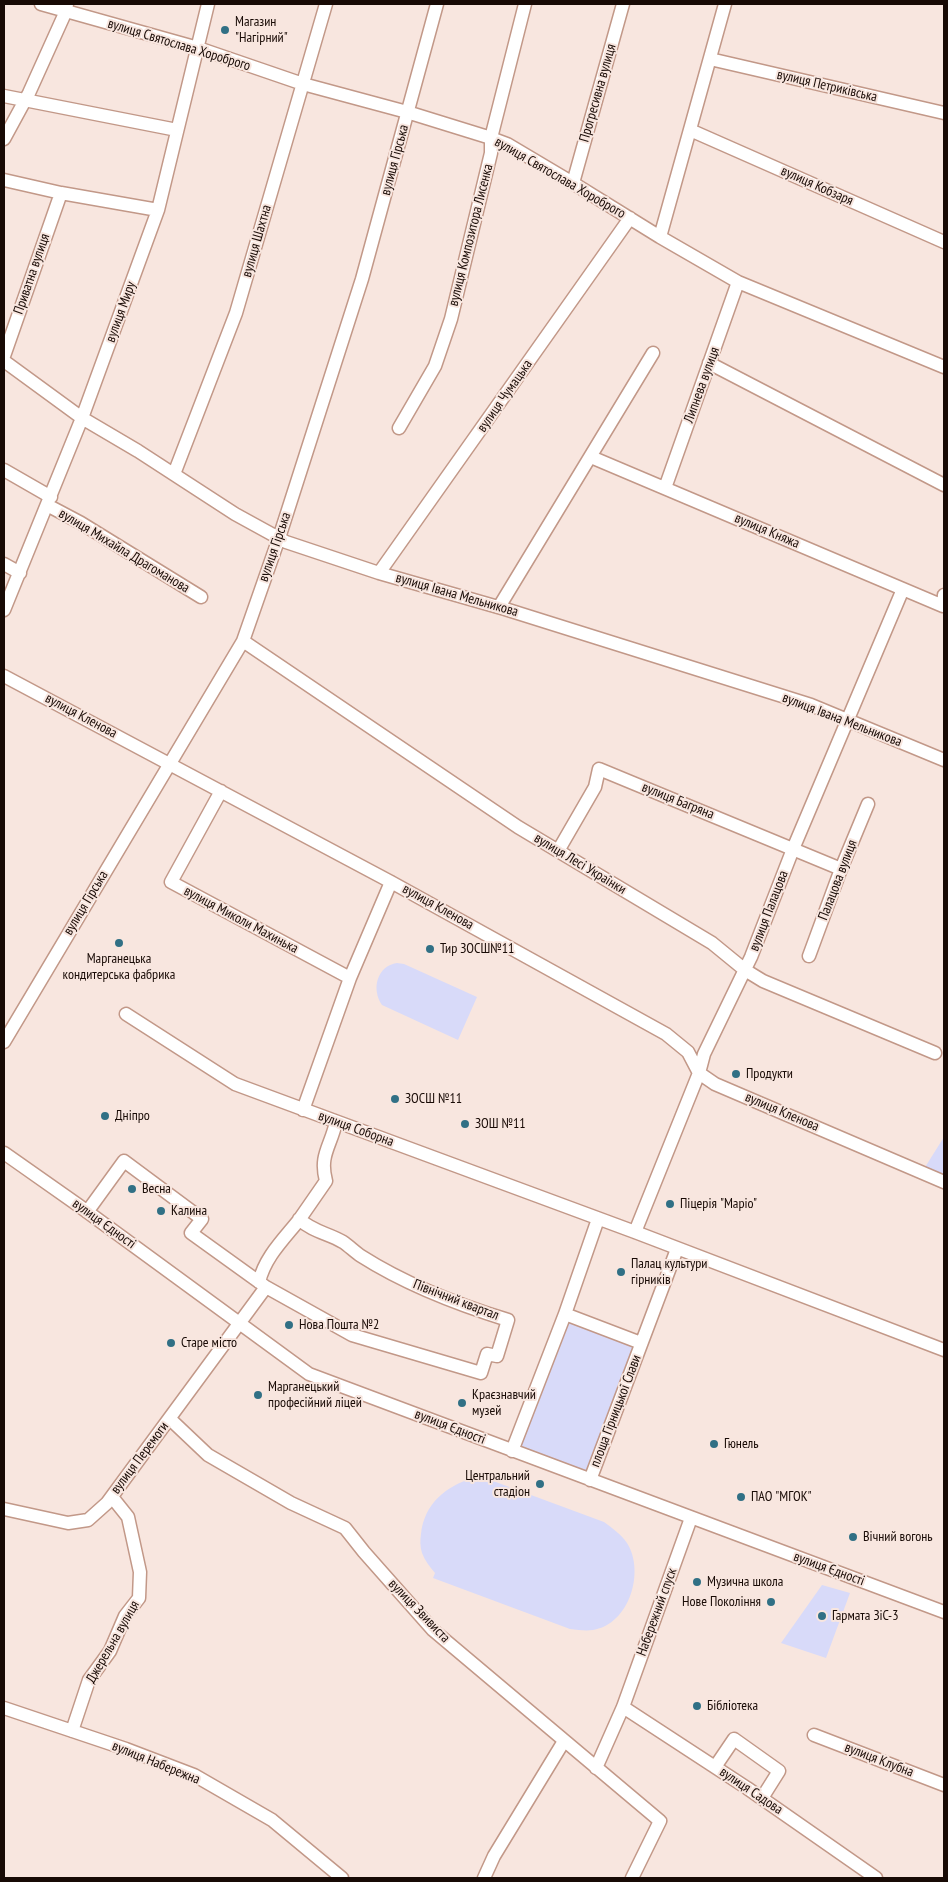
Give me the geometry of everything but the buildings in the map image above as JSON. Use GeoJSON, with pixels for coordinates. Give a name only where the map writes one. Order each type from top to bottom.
{"type":"FeatureCollection","features":[{"type":"Feature","properties":{"kind":"street","name":"вулиця Святослава Хороброго"},"geometry":{"type":"LineString","coordinates":[[41,4],[66,7],[198,48],[303,84],[407,112],[507,144],[738,282],[944,367]]}},
{"type":"Feature","properties":{"kind":"street","name":"вулиця Миру"},"geometry":{"type":"LineString","coordinates":[[4,610],[82,418],[158,210],[208,4]]}},
{"type":"Feature","properties":{"kind":"street","name":"вулиця Шахтна"},"geometry":{"type":"LineString","coordinates":[[174,474],[236,313],[326,4]]}},
{"type":"Feature","properties":{"kind":"street","name":"вулиця Гірська"},"geometry":{"type":"LineString","coordinates":[[4,1042],[243,641],[279,538],[362,279],[437,4]]}},
{"type":"Feature","properties":{"kind":"street","name":"вулиця Композитора Лисенка"},"geometry":{"type":"LineString","coordinates":[[399,428],[435,366],[451,319],[491,153],[490,138],[525,4]]}},
{"type":"Feature","properties":{"kind":"street","name":"Прогресивна вулиця"},"geometry":{"type":"LineString","coordinates":[[573,183],[623,4]]}},
{"type":"Feature","properties":{"kind":"street"},"geometry":{"type":"LineString","coordinates":[[660,237],[725,4]]}},
{"type":"Feature","properties":{"kind":"street"},"geometry":{"type":"LineString","coordinates":[[4,139],[26,99],[66,7]]}},
{"type":"Feature","properties":{"kind":"street","name":"вулиця Петриківська"},"geometry":{"type":"LineString","coordinates":[[710,59],[944,113]]}},
{"type":"Feature","properties":{"kind":"street"},"geometry":{"type":"LineString","coordinates":[[4,96],[177,130]]}},
{"type":"Feature","properties":{"kind":"street","name":"вулиця Кобзаря"},"geometry":{"type":"LineString","coordinates":[[690,130],[944,242]]}},
{"type":"Feature","properties":{"kind":"street"},"geometry":{"type":"LineString","coordinates":[[4,180],[61,193],[158,210]]}},
{"type":"Feature","properties":{"kind":"street","name":"Приватна вулиця"},"geometry":{"type":"LineString","coordinates":[[4,356],[61,193]]}},
{"type":"Feature","properties":{"kind":"street","name":"вулиця Чумацька"},"geometry":{"type":"LineString","coordinates":[[380,573],[630,218]]}},
{"type":"Feature","properties":{"kind":"street","name":"Липнева вулиця"},"geometry":{"type":"LineString","coordinates":[[665,488],[738,282]]}},
{"type":"Feature","properties":{"kind":"street"},"geometry":{"type":"LineString","coordinates":[[499,607],[653,353]]}},
{"type":"Feature","properties":{"kind":"street","name":"вулиця Івана Мельникова"},"geometry":{"type":"LineString","coordinates":[[4,361],[82,418],[235,514],[279,538],[306,550],[499,607],[811,704],[944,760]]}},
{"type":"Feature","properties":{"kind":"street"},"geometry":{"type":"LineString","coordinates":[[709,363],[944,485]]}},
{"type":"Feature","properties":{"kind":"street","name":"вулиця Княжа"},"geometry":{"type":"LineString","coordinates":[[591,457],[903,589],[943,600]]}},
{"type":"Feature","properties":{"kind":"street","name":"вулиця Михайла Драгоманова"},"geometry":{"type":"LineString","coordinates":[[4,470],[81,523],[201,597]]}},
{"type":"Feature","properties":{"kind":"street"},"geometry":{"type":"LineString","coordinates":[[4,564],[20,574]]}},
{"type":"Feature","properties":{"kind":"street","name":"вулиця Палацова"},"geometry":{"type":"LineString","coordinates":[[635,1232],[699,1073],[704,1054],[746,970],[793,849],[903,589]]}},
{"type":"Feature","properties":{"kind":"street","name":"вулиця Лесі Українки"},"geometry":{"type":"LineString","coordinates":[[243,641],[518,827],[712,943],[763,981],[935,1053]]}},
{"type":"Feature","properties":{"kind":"street","name":"вулиця Кленова"},"geometry":{"type":"LineString","coordinates":[[4,676],[392,882],[666,1034],[688,1052],[699,1073],[716,1084],[944,1182]]}},
{"type":"Feature","properties":{"kind":"street","name":"вулиця Багряна"},"geometry":{"type":"LineString","coordinates":[[558,851],[595,787],[599,769],[841,869]]}},
{"type":"Feature","properties":{"kind":"street","name":"вулиця Миколи Махинька"},"geometry":{"type":"LineString","coordinates":[[221,791],[171,882],[350,978]]}},
{"type":"Feature","properties":{"kind":"street","name":"Палацова вулиця"},"geometry":{"type":"LineString","coordinates":[[809,956],[841,869],[868,804]]}},
{"type":"Feature","properties":{"kind":"street"},"geometry":{"type":"LineString","coordinates":[[303,1110],[350,978],[392,882]]}},
{"type":"Feature","properties":{"kind":"street","name":"вулиця Соборна"},"geometry":{"type":"LineString","coordinates":[[126,1014],[235,1084],[635,1232],[944,1350]]}},
{"type":"Feature","properties":{"kind":"street"},"geometry":{"type":"LineString","coordinates":[[239,1323],[262,1285],[262,1270],[271,1254],[326,1181],[323,1168],[324,1156],[334,1134],[336,1122]]}},
{"type":"Feature","properties":{"kind":"street","name":"вулиця Єдності"},"geometry":{"type":"LineString","coordinates":[[4,1153],[308,1374],[944,1612]]}},
{"type":"Feature","properties":{"kind":"street","name":"Північний квартал"},"geometry":{"type":"LineString","coordinates":[[87,1212],[124,1161],[202,1218],[191,1233],[262,1285],[352,1335],[481,1373],[487,1354],[497,1356],[508,1320],[478,1311],[408,1281],[362,1256],[341,1241],[306,1226],[299,1219]]}},
{"type":"Feature","properties":{"kind":"street"},"geometry":{"type":"LineString","coordinates":[[512,1451],[565,1314],[598,1219]]}},
{"type":"Feature","properties":{"kind":"street","name":"площа Гірницької Слави"},"geometry":{"type":"LineString","coordinates":[[590,1480],[677,1249]]}},
{"type":"Feature","properties":{"kind":"street","name":"площа Гірницької Слави"},"geometry":{"type":"LineString","coordinates":[[565,1314],[641,1343]]}},
{"type":"Feature","properties":{"kind":"street","name":"вулиця Перемоги"},"geometry":{"type":"LineString","coordinates":[[4,1509],[68,1523],[88,1520],[112,1497],[239,1323]]}},
{"type":"Feature","properties":{"kind":"street","name":"вулиця Звивиста"},"geometry":{"type":"LineString","coordinates":[[170,1419],[208,1455],[291,1503],[345,1528],[433,1630],[660,1821],[632,1878]]}},
{"type":"Feature","properties":{"kind":"street","name":"Джерельна вулиця"},"geometry":{"type":"LineString","coordinates":[[72,1731],[89,1680],[110,1651],[125,1616],[139,1598],[140,1572],[128,1517],[112,1497]]}},
{"type":"Feature","properties":{"kind":"street","name":"Набережний спуск"},"geometry":{"type":"LineString","coordinates":[[596,1768],[623,1707],[691,1518]]}},
{"type":"Feature","properties":{"kind":"street","name":"вулиця Садова"},"geometry":{"type":"LineString","coordinates":[[623,1707],[762,1798],[876,1878]]}},
{"type":"Feature","properties":{"kind":"street","name":"вулиця Набережна"},"geometry":{"type":"LineString","coordinates":[[4,1708],[194,1775],[272,1820],[342,1878]]}},
{"type":"Feature","properties":{"kind":"street","name":"вулиця Клубна"},"geometry":{"type":"LineString","coordinates":[[814,1735],[944,1784]]}},
{"type":"Feature","properties":{"kind":"street"},"geometry":{"type":"LineString","coordinates":[[716,1768],[734,1739],[779,1771],[762,1798]]}},
{"type":"Feature","properties":{"kind":"street"},"geometry":{"type":"LineString","coordinates":[[484,1878],[494,1856],[564,1741]]}},
{"type":"Feature","properties":{"kind":"shaded area"},"geometry":{"type":"Polygon","coordinates":[[[397,963],[404,964],[477,997],[458,1040],[382,1005],[377,992],[378,979],[385,969],[397,963]]]}},
{"type":"Feature","properties":{"kind":"shaded area"},"geometry":{"type":"Polygon","coordinates":[[[944,1137],[944,1182],[922,1172],[944,1137]]]}},
{"type":"Feature","properties":{"kind":"shaded area"},"geometry":{"type":"Polygon","coordinates":[[[566,1318],[635,1345],[586,1475],[517,1448],[566,1318]]]}},
{"type":"Feature","properties":{"kind":"shaded area"},"geometry":{"type":"Polygon","coordinates":[[[473,1478],[485,1478],[604,1522],[619,1534],[627,1543],[632,1555],[634,1581],[631,1595],[625,1607],[616,1618],[606,1626],[593,1630],[570,1629],[433,1578],[435,1573],[422,1553],[421,1536],[423,1523],[432,1505],[445,1491],[473,1478]]]}},
{"type":"Feature","properties":{"kind":"shaded area"},"geometry":{"type":"Polygon","coordinates":[[[822,1585],[850,1593],[826,1658],[781,1643],[822,1585]]]}},
{"type":"Feature","properties":{"kind":"place","name":"Магазин \"Нагірний\""},"geometry":{"type":"Point","coordinates":[225,30]}},
{"type":"Feature","properties":{"kind":"place","name":"Марганецька кондитерська фабрика"},"geometry":{"type":"Point","coordinates":[119,943]}},
{"type":"Feature","properties":{"kind":"place","name":"Тир ЗОСШ№11"},"geometry":{"type":"Point","coordinates":[430,949]}},
{"type":"Feature","properties":{"kind":"place","name":"Продукти"},"geometry":{"type":"Point","coordinates":[736,1074]}},
{"type":"Feature","properties":{"kind":"place","name":"ЗОСШ №11"},"geometry":{"type":"Point","coordinates":[395,1099]}},
{"type":"Feature","properties":{"kind":"place","name":"Дніпро"},"geometry":{"type":"Point","coordinates":[105,1116]}},
{"type":"Feature","properties":{"kind":"place","name":"ЗОШ №11"},"geometry":{"type":"Point","coordinates":[465,1124]}},
{"type":"Feature","properties":{"kind":"place","name":"Весна"},"geometry":{"type":"Point","coordinates":[132,1189]}},
{"type":"Feature","properties":{"kind":"place","name":"Піцерія \"Маріо\""},"geometry":{"type":"Point","coordinates":[670,1204]}},
{"type":"Feature","properties":{"kind":"place","name":"Калина"},"geometry":{"type":"Point","coordinates":[161,1211]}},
{"type":"Feature","properties":{"kind":"place","name":"Палац культури гірників"},"geometry":{"type":"Point","coordinates":[621,1272]}},
{"type":"Feature","properties":{"kind":"place","name":"Нова Пошта №2"},"geometry":{"type":"Point","coordinates":[289,1325]}},
{"type":"Feature","properties":{"kind":"place","name":"Старе місто"},"geometry":{"type":"Point","coordinates":[171,1343]}},
{"type":"Feature","properties":{"kind":"place","name":"Марганецький професійний ліцей"},"geometry":{"type":"Point","coordinates":[258,1395]}},
{"type":"Feature","properties":{"kind":"place","name":"Краєзнавчий музей"},"geometry":{"type":"Point","coordinates":[462,1403]}},
{"type":"Feature","properties":{"kind":"place","name":"Гюнель"},"geometry":{"type":"Point","coordinates":[714,1444]}},
{"type":"Feature","properties":{"kind":"place","name":"Центральний стадіон"},"geometry":{"type":"Point","coordinates":[540,1484]}},
{"type":"Feature","properties":{"kind":"place","name":"ПАО \"МГОК\""},"geometry":{"type":"Point","coordinates":[741,1497]}},
{"type":"Feature","properties":{"kind":"place","name":"Вічний вогонь"},"geometry":{"type":"Point","coordinates":[853,1537]}},
{"type":"Feature","properties":{"kind":"place","name":"Музична школа"},"geometry":{"type":"Point","coordinates":[697,1582]}},
{"type":"Feature","properties":{"kind":"place","name":"Нове Покоління"},"geometry":{"type":"Point","coordinates":[771,1602]}},
{"type":"Feature","properties":{"kind":"place","name":"Гармата ЗіС-3"},"geometry":{"type":"Point","coordinates":[822,1616]}},
{"type":"Feature","properties":{"kind":"place","name":"Бібліотека"},"geometry":{"type":"Point","coordinates":[697,1706]}}]}
